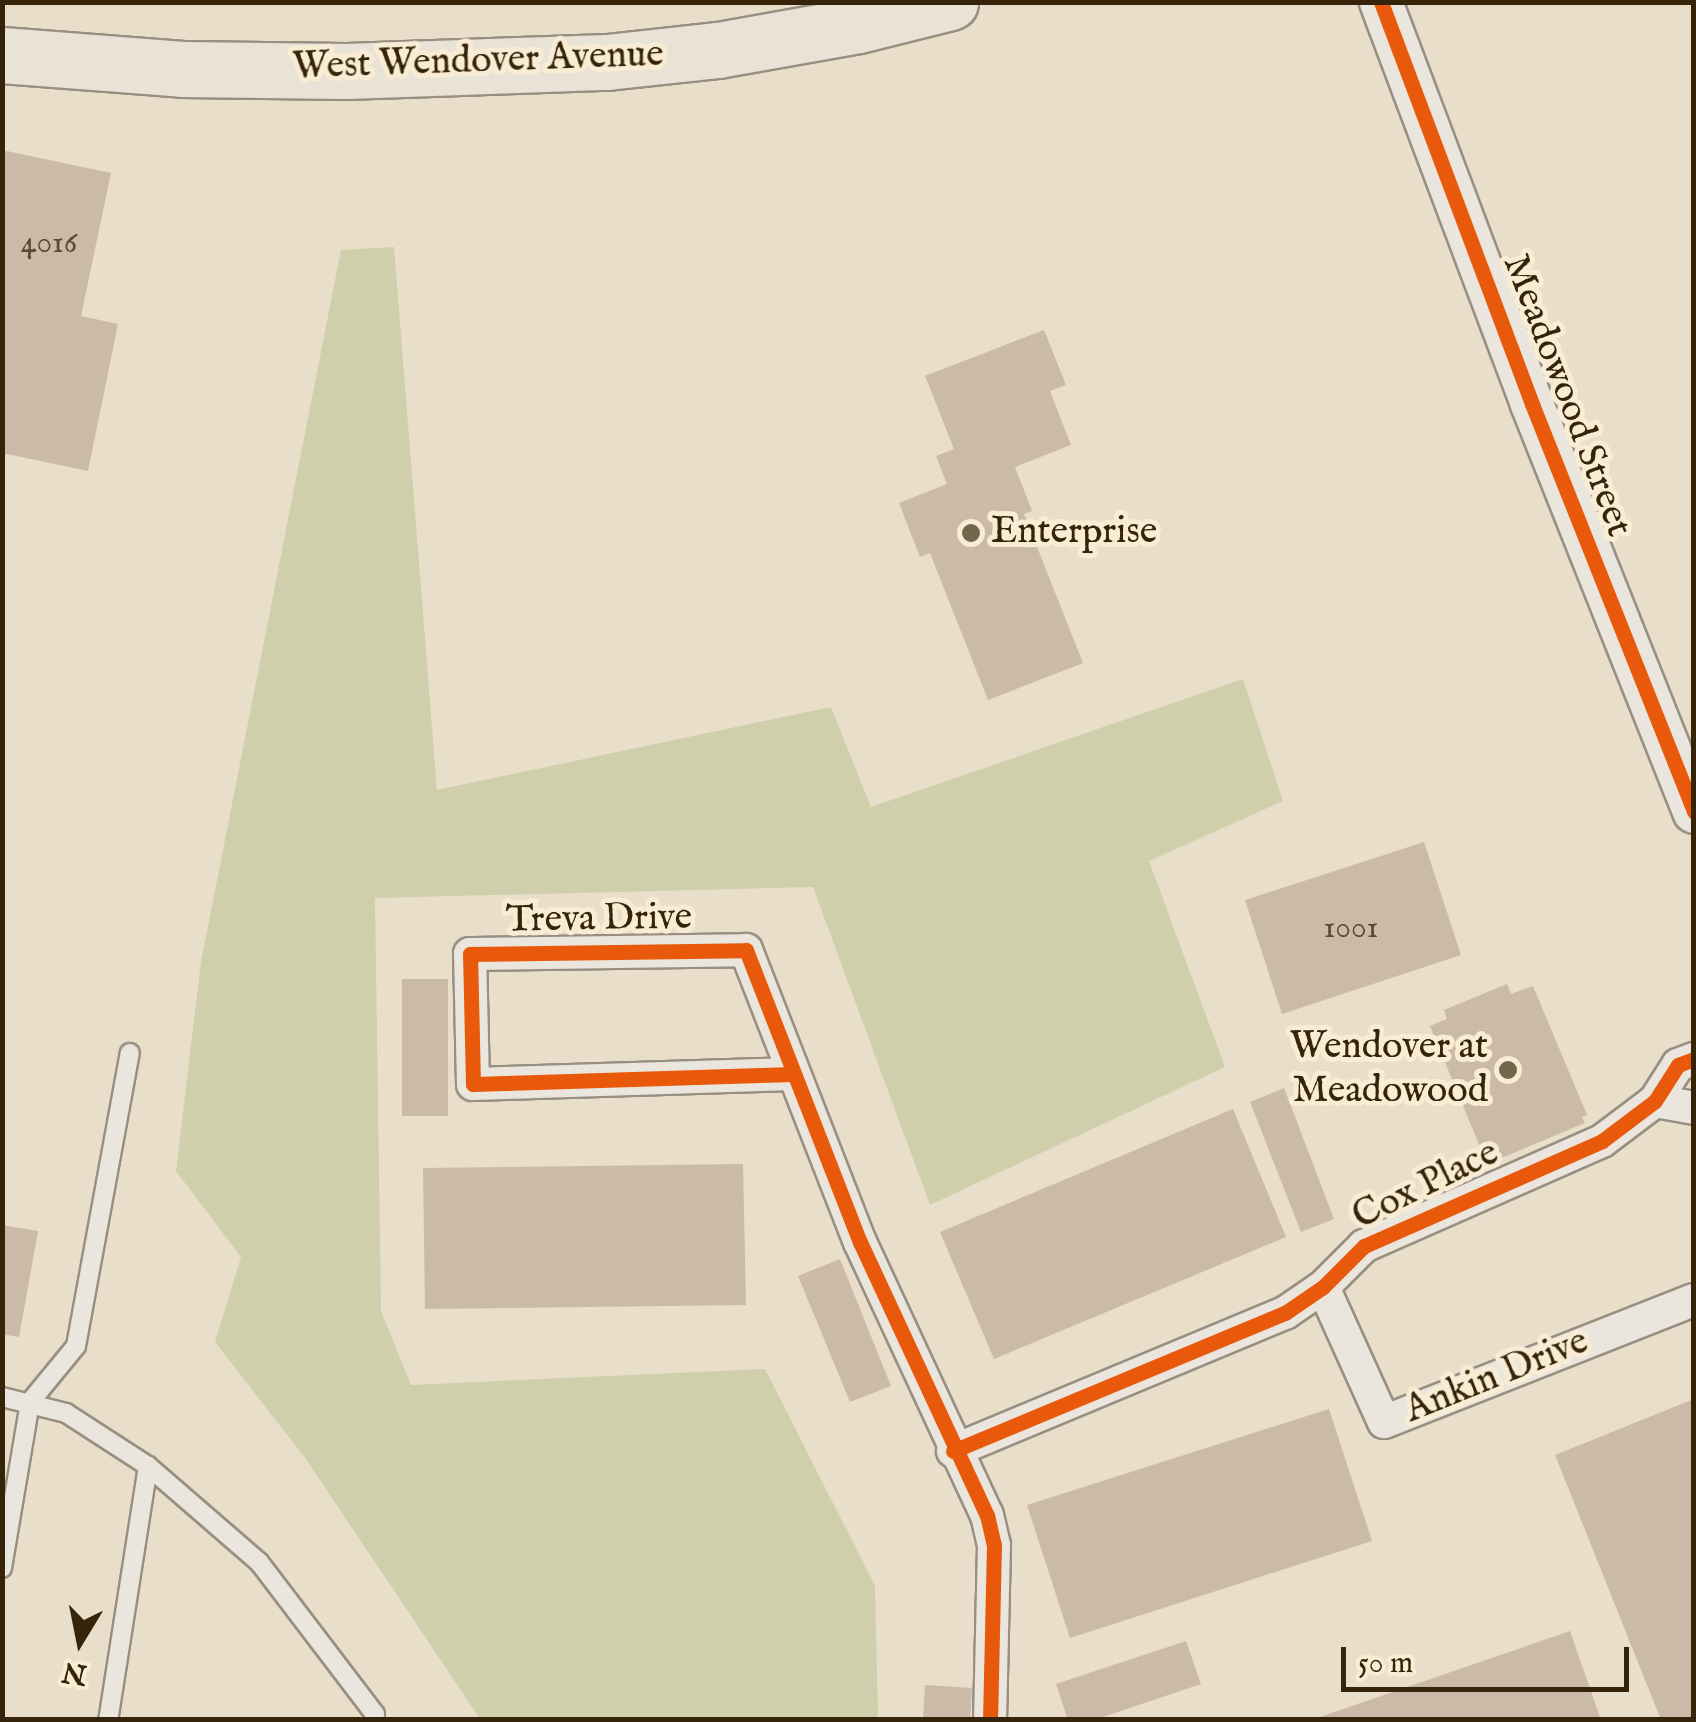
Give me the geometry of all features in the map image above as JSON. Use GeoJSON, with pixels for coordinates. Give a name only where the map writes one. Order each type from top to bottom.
{"type":"FeatureCollection","features":[{"type":"Feature","properties":{"kind":"highway","name":"West Wendover Avenue"},"geometry":{"type":"LineString","coordinates":[[2,55],[182,69],[346,71],[607,62],[753,44],[950,2]]}},
{"type":"Feature","properties":{"kind":"street","name":"Meadowood Street"},"geometry":{"type":"LineString","coordinates":[[1381,2],[1532,404],[1694,812]]}},
{"type":"Feature","properties":{"kind":"street","name":"Treva Drive"},"geometry":{"type":"LineString","coordinates":[[793,1074],[473,1084],[470,954],[746,950],[860,1242],[953,1450],[987,1515],[994,1545],[990,1720]]}},
{"type":"Feature","properties":{"kind":"street","name":"Cox Place"},"geometry":{"type":"LineString","coordinates":[[953,1450],[1285,1313],[1324,1287],[1364,1246],[1602,1141],[1655,1101],[1678,1065],[1694,1059]]}},
{"type":"Feature","properties":{"kind":"street"},"geometry":{"type":"LineString","coordinates":[[1655,1101],[1694,1108]]}},
{"type":"Feature","properties":{"kind":"street","name":"Ankin Drive"},"geometry":{"type":"LineString","coordinates":[[1324,1287],[1384,1422],[1694,1300]]}},
{"type":"Feature","properties":{"kind":"lane"},"geometry":{"type":"LineString","coordinates":[[2,1568],[30,1402],[76,1346],[130,1053]]}},
{"type":"Feature","properties":{"kind":"lane"},"geometry":{"type":"LineString","coordinates":[[2,1397],[66,1413],[148,1466],[259,1562],[374,1714],[374,1720]]}},
{"type":"Feature","properties":{"kind":"lane"},"geometry":{"type":"LineString","coordinates":[[108,1720],[148,1466]]}},
{"type":"Feature","properties":{"kind":"green space"},"geometry":{"type":"Polygon","coordinates":[[[394,247],[437,790],[831,707],[871,807],[1243,679],[1283,801],[1149,861],[1225,1067],[930,1205],[813,887],[375,898],[381,1311],[411,1385],[765,1369],[875,1586],[878,1719],[480,1719],[306,1459],[215,1342],[241,1257],[176,1171],[201,962],[341,250],[394,247]]]}},
{"type":"Feature","properties":{"kind":"building"},"geometry":{"type":"Polygon","coordinates":[[[2,150],[111,173],[81,316],[118,324],[88,471],[2,453],[2,150]]]}},
{"type":"Feature","properties":{"kind":"building","name":"Enterprise"},"geometry":{"type":"Polygon","coordinates":[[[1044,330],[1066,385],[1050,391],[1071,445],[1015,467],[1032,511],[1024,514],[1083,663],[988,700],[930,553],[920,557],[899,503],[947,484],[936,456],[954,449],[925,376],[1044,330]]]}},
{"type":"Feature","properties":{"kind":"building"},"geometry":{"type":"Polygon","coordinates":[[[1424,842],[1461,955],[1282,1014],[1245,900],[1424,842]]]}},
{"type":"Feature","properties":{"kind":"building"},"geometry":{"type":"Polygon","coordinates":[[[402,979],[448,979],[448,1116],[402,1116],[402,979]]]}},
{"type":"Feature","properties":{"kind":"building","name":"Wendover at Meadowood"},"geometry":{"type":"Polygon","coordinates":[[[1507,984],[1511,994],[1533,986],[1587,1115],[1582,1117],[1585,1123],[1487,1164],[1430,1026],[1447,1019],[1444,1010],[1507,984]]]}},
{"type":"Feature","properties":{"kind":"building"},"geometry":{"type":"Polygon","coordinates":[[[1284,1088],[1334,1219],[1301,1232],[1250,1102],[1284,1088]]]}},
{"type":"Feature","properties":{"kind":"building"},"geometry":{"type":"Polygon","coordinates":[[[1233,1109],[1286,1237],[994,1359],[940,1232],[1233,1109]]]}},
{"type":"Feature","properties":{"kind":"building"},"geometry":{"type":"Polygon","coordinates":[[[743,1164],[746,1305],[425,1309],[423,1168],[743,1164]]]}},
{"type":"Feature","properties":{"kind":"building"},"geometry":{"type":"Polygon","coordinates":[[[2,1225],[38,1231],[19,1337],[2,1334],[2,1225]]]}},
{"type":"Feature","properties":{"kind":"building"},"geometry":{"type":"Polygon","coordinates":[[[840,1259],[891,1386],[850,1402],[798,1276],[840,1259]]]}},
{"type":"Feature","properties":{"kind":"building"},"geometry":{"type":"Polygon","coordinates":[[[1694,1399],[1694,1720],[1661,1720],[1555,1455],[1694,1399]]]}},
{"type":"Feature","properties":{"kind":"building"},"geometry":{"type":"Polygon","coordinates":[[[1329,1409],[1372,1541],[1070,1638],[1027,1505],[1329,1409]]]}},
{"type":"Feature","properties":{"kind":"building"},"geometry":{"type":"Polygon","coordinates":[[[1570,1631],[1601,1720],[1314,1720],[1314,1719],[1570,1631]]]}},
{"type":"Feature","properties":{"kind":"building"},"geometry":{"type":"Polygon","coordinates":[[[1186,1641],[1201,1684],[1094,1720],[1068,1720],[1056,1684],[1186,1641]]]}},
{"type":"Feature","properties":{"kind":"building"},"geometry":{"type":"Polygon","coordinates":[[[925,1685],[972,1688],[970,1720],[923,1720],[925,1685]]]}},
{"type":"Feature","properties":{"kind":"cycle path"},"geometry":{"type":"LineString","coordinates":[[1381,2],[1532,404],[1694,812]]}},
{"type":"Feature","properties":{"kind":"cycle path"},"geometry":{"type":"LineString","coordinates":[[793,1074],[473,1084],[470,954],[746,950],[860,1242],[987,1515],[994,1545],[990,1720]]}},
{"type":"Feature","properties":{"kind":"cycle path"},"geometry":{"type":"LineString","coordinates":[[953,1451],[1285,1313],[1323,1287],[1364,1246],[1602,1141],[1655,1101],[1678,1065],[1694,1059]]}},
{"type":"Feature","properties":{"kind":"place","name":"Enterprise"},"geometry":{"type":"Point","coordinates":[971,533]}},
{"type":"Feature","properties":{"kind":"place","name":"Wendover at Meadowood"},"geometry":{"type":"Point","coordinates":[1508,1070]}}]}
